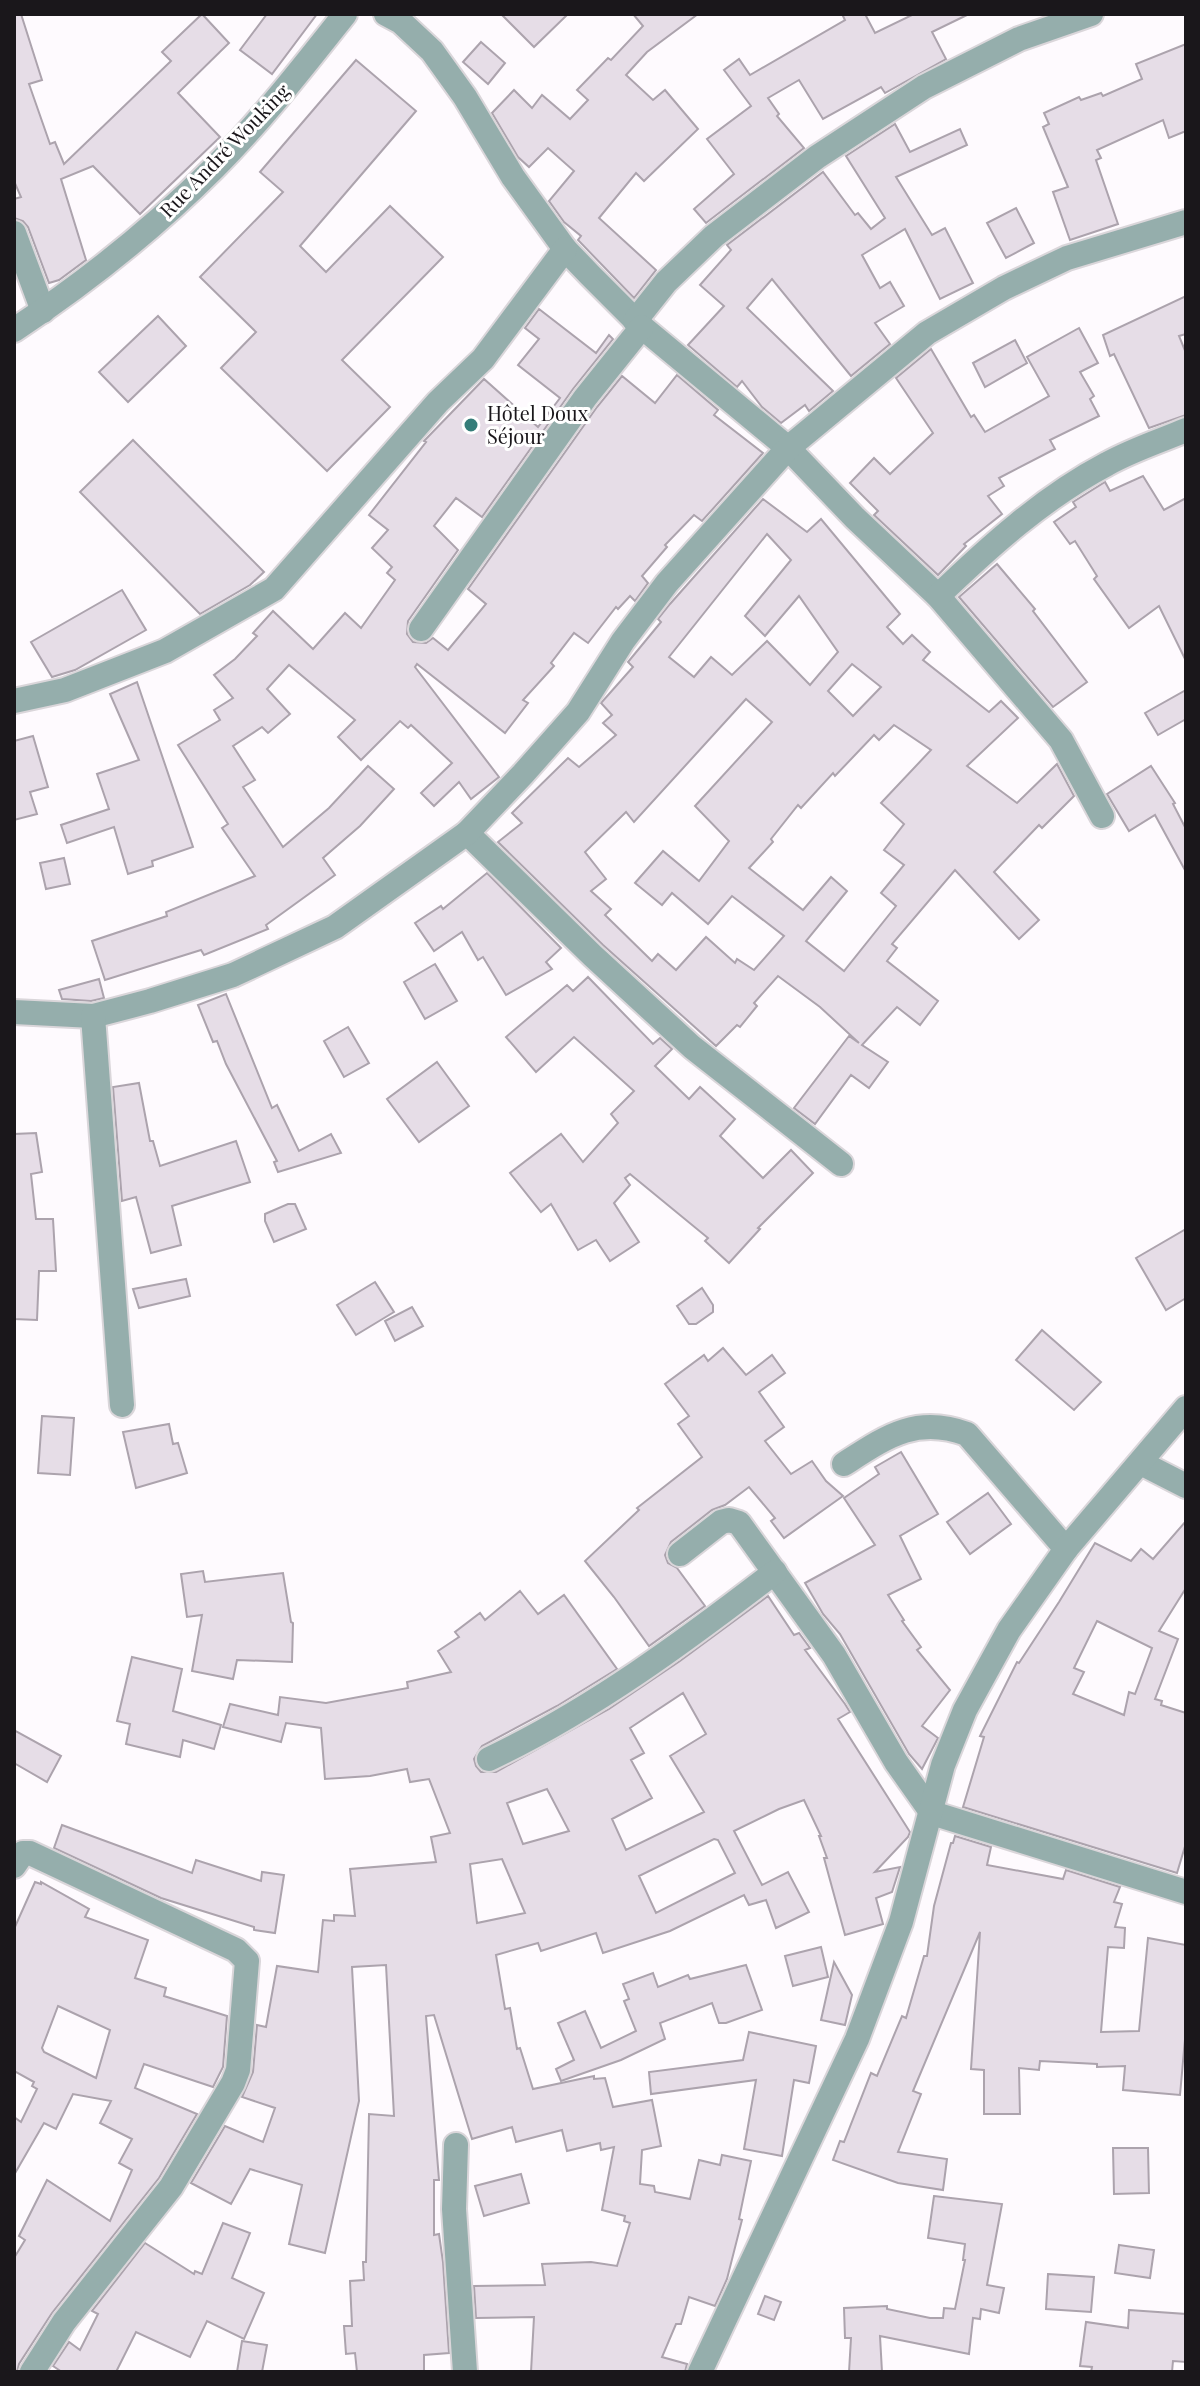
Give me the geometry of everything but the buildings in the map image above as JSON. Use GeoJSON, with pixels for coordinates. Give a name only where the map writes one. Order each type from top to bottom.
{"type":"FeatureCollection","features":[{"type":"Feature","properties":{"kind":"street","name":"Rue André Wouking"},"geometry":{"type":"LineString","coordinates":[[14,330],[155,224],[215,167],[294,78],[345,14]]}},
{"type":"Feature","properties":{"kind":"street"},"geometry":{"type":"LineString","coordinates":[[386,14],[401,22],[432,51],[465,97],[513,177],[565,249],[639,324],[788,448],[855,518],[938,596],[1061,740],[1102,816]]}},
{"type":"Feature","properties":{"kind":"street"},"geometry":{"type":"LineString","coordinates":[[421,629],[666,282],[714,236],[817,157],[938,80],[1019,39],[1091,14]]}},
{"type":"Feature","properties":{"kind":"street"},"geometry":{"type":"LineString","coordinates":[[14,1012],[93,1016],[233,975],[335,927],[467,833],[578,712],[623,641],[667,583],[788,448],[927,333],[1004,288],[1067,258],[1186,222]]}},
{"type":"Feature","properties":{"kind":"street"},"geometry":{"type":"LineString","coordinates":[[14,233],[43,311]]}},
{"type":"Feature","properties":{"kind":"street"},"geometry":{"type":"LineString","coordinates":[[14,701],[65,690],[165,651],[274,589],[438,402],[483,359],[565,249]]}},
{"type":"Feature","properties":{"kind":"street"},"geometry":{"type":"LineString","coordinates":[[938,596],[996,540],[1068,488],[1108,463],[1186,430]]}},
{"type":"Feature","properties":{"kind":"street"},"geometry":{"type":"LineString","coordinates":[[467,833],[692,1047],[841,1164]]}},
{"type":"Feature","properties":{"kind":"street"},"geometry":{"type":"LineString","coordinates":[[93,1016],[122,1405]]}},
{"type":"Feature","properties":{"kind":"street"},"geometry":{"type":"LineString","coordinates":[[700,2372],[857,2039],[901,1922],[943,1765],[965,1710],[1009,1630],[1066,1549],[1186,1408]]}},
{"type":"Feature","properties":{"kind":"street"},"geometry":{"type":"LineString","coordinates":[[844,1464],[886,1437],[915,1427],[949,1427],[967,1434],[1066,1549]]}},
{"type":"Feature","properties":{"kind":"street"},"geometry":{"type":"LineString","coordinates":[[1141,1463],[1186,1486]]}},
{"type":"Feature","properties":{"kind":"street"},"geometry":{"type":"LineString","coordinates":[[680,1554],[721,1522],[729,1520],[743,1527],[834,1655],[896,1762],[932,1813],[1186,1892]]}},
{"type":"Feature","properties":{"kind":"street"},"geometry":{"type":"LineString","coordinates":[[489,1759],[540,1735],[680,1645],[775,1572]]}},
{"type":"Feature","properties":{"kind":"street"},"geometry":{"type":"LineString","coordinates":[[14,1866],[23,1853],[30,1853],[236,1950],[247,1961],[238,2070],[233,2083],[171,2187],[64,2322],[32,2372]]}},
{"type":"Feature","properties":{"kind":"street"},"geometry":{"type":"LineString","coordinates":[[456,2145],[454,2209],[465,2372]]}},
{"type":"Feature","properties":{"kind":"place","name":"Hôtel Doux Séjour"},"geometry":{"type":"Point","coordinates":[471,425]}}]}
